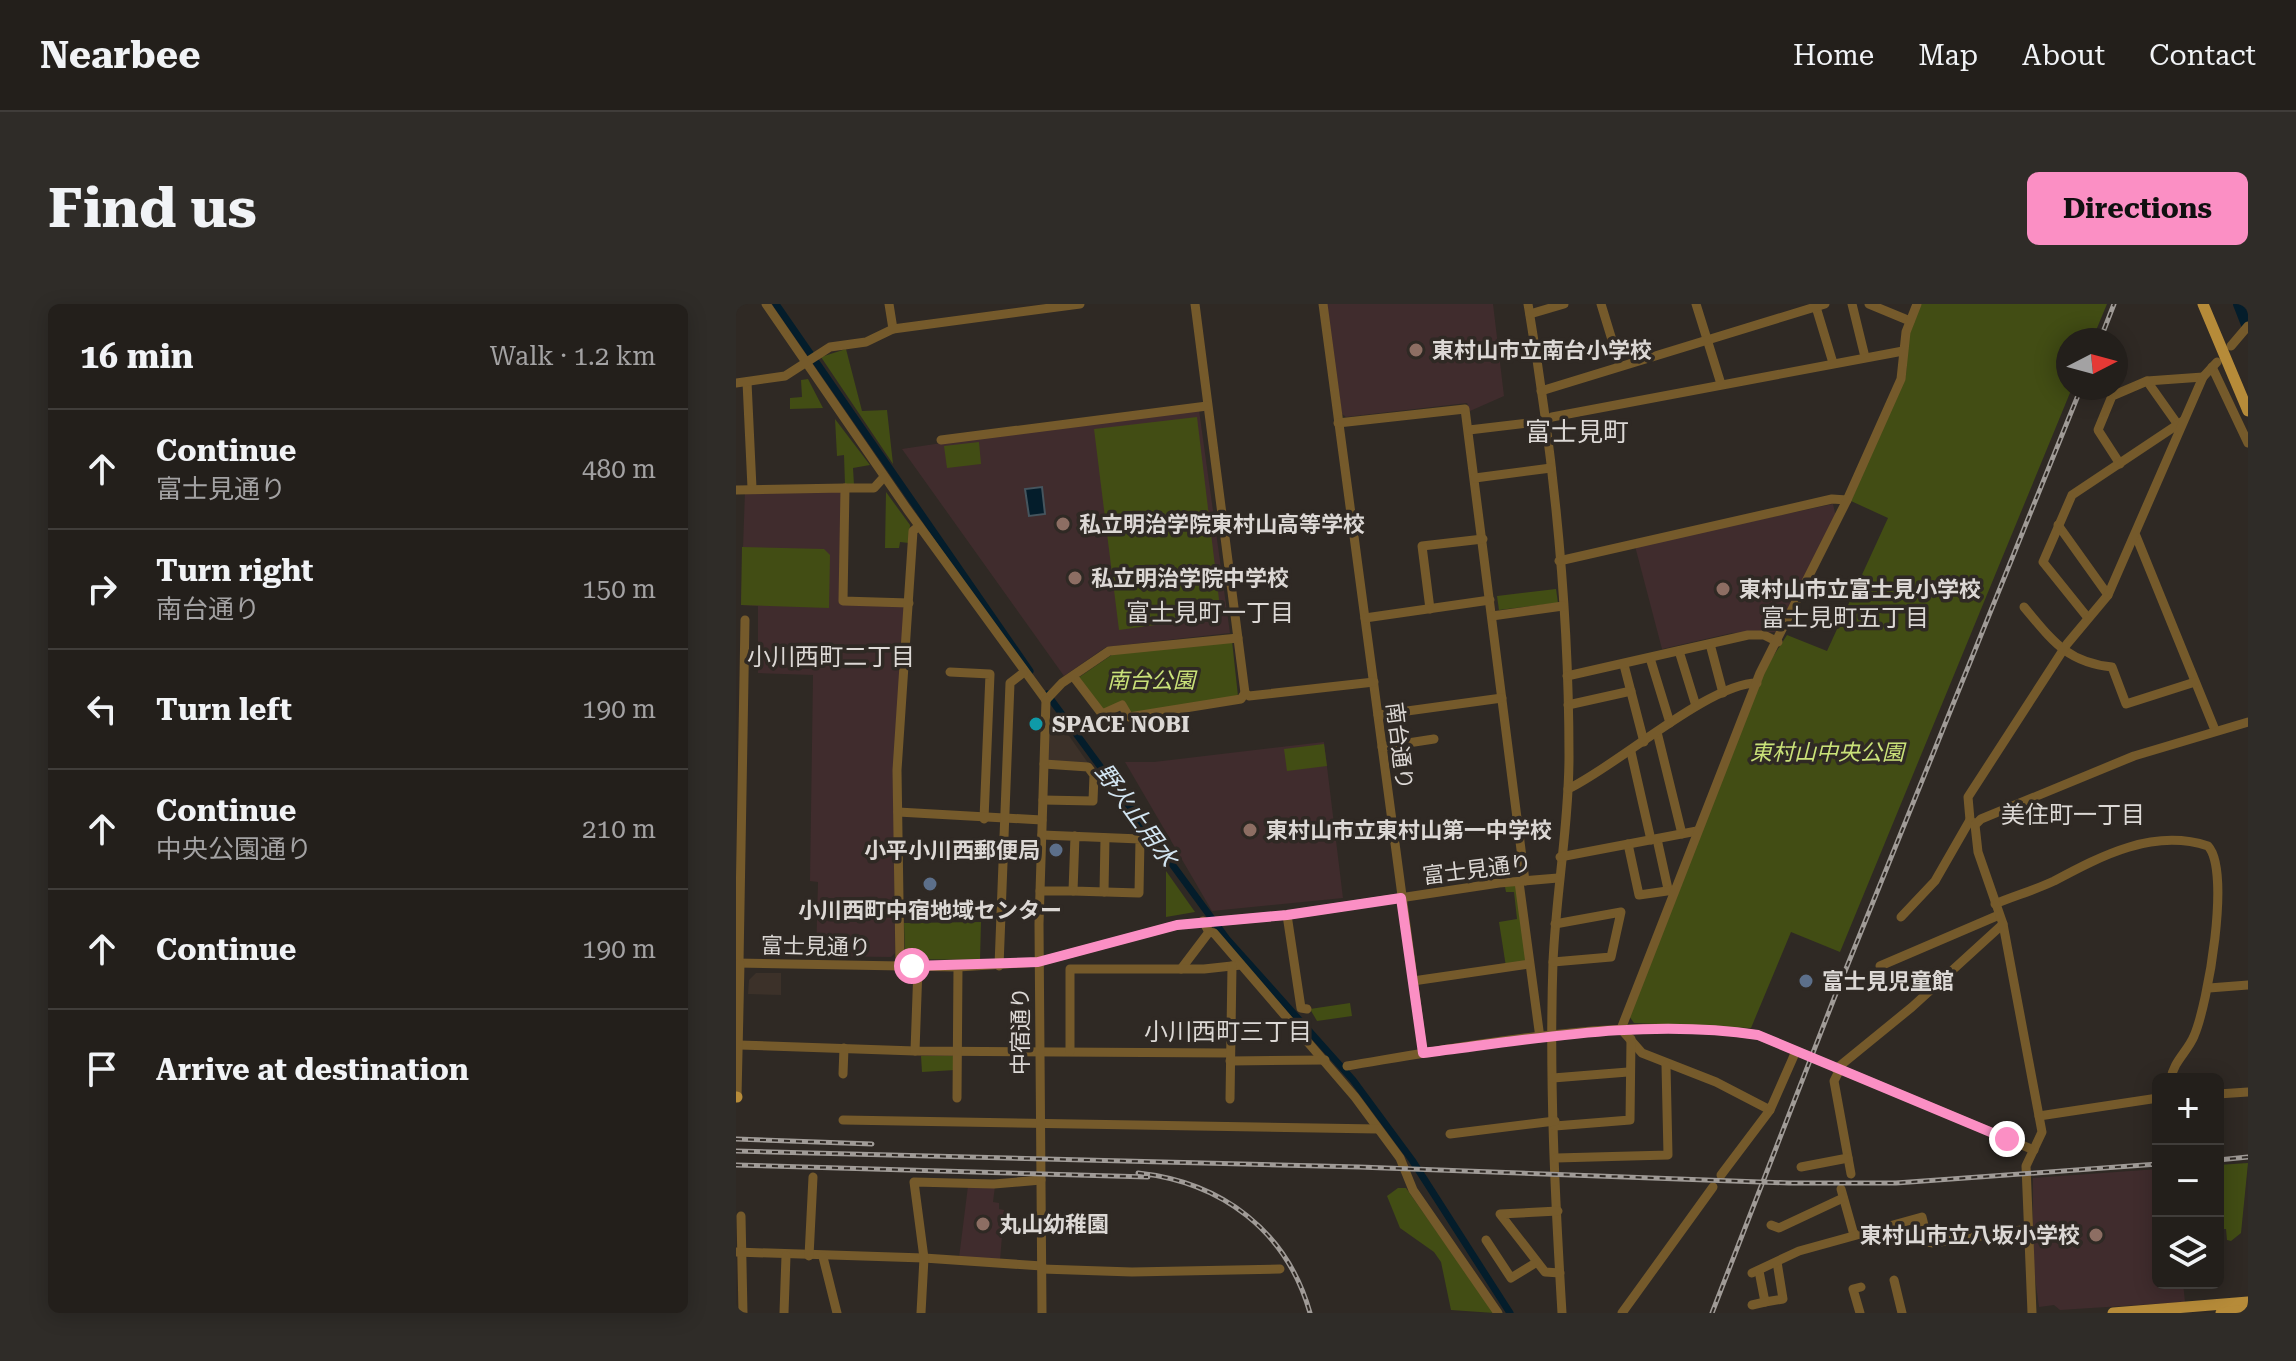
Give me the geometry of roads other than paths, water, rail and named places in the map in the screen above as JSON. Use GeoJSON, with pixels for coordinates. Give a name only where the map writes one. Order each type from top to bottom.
{"type":"FeatureCollection","features":[{"type":"Feature","properties":{"kind":"main road"},"geometry":{"type":"LineString","coordinates":[[2203,304],[2248,411]]}},
{"type":"Feature","properties":{"kind":"main road"},"geometry":{"type":"LineString","coordinates":[[2225,1310],[2248,1302]]}},
{"type":"Feature","properties":{"kind":"main road"},"geometry":{"type":"LineString","coordinates":[[2113,1313],[2248,1310]]}},
{"type":"Feature","properties":{"kind":"street"},"geometry":{"type":"LineString","coordinates":[[766,304],[809,360],[884,477],[1023,673],[1048,697],[1109,651],[1238,638]]}},
{"type":"Feature","properties":{"kind":"street"},"geometry":{"type":"LineString","coordinates":[[889,304],[893,329]]}},
{"type":"Feature","properties":{"kind":"street"},"geometry":{"type":"LineString","coordinates":[[736,383],[785,376],[821,351],[866,342],[893,329],[1080,304]]}},
{"type":"Feature","properties":{"kind":"street"},"geometry":{"type":"LineString","coordinates":[[1073,676],[1102,714],[1122,705],[1129,717],[1241,699],[1245,693],[1195,304]]}},
{"type":"Feature","properties":{"kind":"street","name":"南台通り"},"geometry":{"type":"LineString","coordinates":[[1323,304],[1423,1053]]}},
{"type":"Feature","properties":{"kind":"street"},"geometry":{"type":"LineString","coordinates":[[1562,1313],[1552,1037],[1555,924],[1568,789],[1568,705],[1551,468],[1529,309],[1564,304]]}},
{"type":"Feature","properties":{"kind":"street"},"geometry":{"type":"LineString","coordinates":[[1601,304],[1620,366]]}},
{"type":"Feature","properties":{"kind":"street"},"geometry":{"type":"LineString","coordinates":[[1696,304],[1721,384]]}},
{"type":"Feature","properties":{"kind":"street"},"geometry":{"type":"LineString","coordinates":[[1852,304],[1865,357]]}},
{"type":"Feature","properties":{"kind":"street"},"geometry":{"type":"LineString","coordinates":[[1869,304],[1910,321]]}},
{"type":"Feature","properties":{"kind":"street"},"geometry":{"type":"LineString","coordinates":[[1621,1029],[1671,890],[1757,683],[1847,500],[1901,379],[1903,351],[1917,304]]}},
{"type":"Feature","properties":{"kind":"street"},"geometry":{"type":"LineString","coordinates":[[1541,391],[1814,306],[1833,363]]}},
{"type":"Feature","properties":{"kind":"street"},"geometry":{"type":"LineString","coordinates":[[2231,346],[2245,330]]}},
{"type":"Feature","properties":{"kind":"street"},"geometry":{"type":"LineString","coordinates":[[1469,430],[1546,421],[1552,417],[1903,351]]}},
{"type":"Feature","properties":{"kind":"street"},"geometry":{"type":"LineString","coordinates":[[2032,1313],[2026,1166],[2041,1136],[2039,1116],[2001,920],[1978,852],[1968,797],[2062,651],[2108,595],[2136,536],[2180,422],[2203,377],[2215,364],[2248,443]]}},
{"type":"Feature","properties":{"kind":"street"},"geometry":{"type":"LineString","coordinates":[[2120,464],[2098,430],[2112,396],[2147,381],[2203,377]]}},
{"type":"Feature","properties":{"kind":"street"},"geometry":{"type":"LineString","coordinates":[[2147,381],[2180,422]]}},
{"type":"Feature","properties":{"kind":"street"},"geometry":{"type":"LineString","coordinates":[[747,382],[752,488]]}},
{"type":"Feature","properties":{"kind":"street"},"geometry":{"type":"LineString","coordinates":[[941,440],[1207,406]]}},
{"type":"Feature","properties":{"kind":"street"},"geometry":{"type":"LineString","coordinates":[[1338,423],[1465,409],[1502,698],[1529,964],[1540,1038]]}},
{"type":"Feature","properties":{"kind":"street"},"geometry":{"type":"LineString","coordinates":[[2088,618],[2043,562],[2072,495],[2180,422]]}},
{"type":"Feature","properties":{"kind":"street"},"geometry":{"type":"LineString","coordinates":[[1475,478],[1551,468]]}},
{"type":"Feature","properties":{"kind":"street"},"geometry":{"type":"LineString","coordinates":[[736,490],[874,488],[884,477]]}},
{"type":"Feature","properties":{"kind":"street"},"geometry":{"type":"LineString","coordinates":[[845,488],[843,601],[909,603]]}},
{"type":"Feature","properties":{"kind":"street"},"geometry":{"type":"LineString","coordinates":[[1559,561],[1832,499],[1847,500]]}},
{"type":"Feature","properties":{"kind":"street"},"geometry":{"type":"LineString","coordinates":[[2058,525],[2108,595]]}},
{"type":"Feature","properties":{"kind":"street"},"geometry":{"type":"LineString","coordinates":[[900,966],[897,770],[913,531],[919,526]]}},
{"type":"Feature","properties":{"kind":"street"},"geometry":{"type":"LineString","coordinates":[[2136,536],[2215,730]]}},
{"type":"Feature","properties":{"kind":"street"},"geometry":{"type":"LineString","coordinates":[[1430,609],[1422,546],[1483,539]]}},
{"type":"Feature","properties":{"kind":"street"},"geometry":{"type":"LineString","coordinates":[[1365,618],[1490,600]]}},
{"type":"Feature","properties":{"kind":"street"},"geometry":{"type":"LineString","coordinates":[[1492,616],[1563,606]]}},
{"type":"Feature","properties":{"kind":"street"},"geometry":{"type":"LineString","coordinates":[[2024,607],[2062,651],[2095,665],[2112,667],[2126,704],[2195,682]]}},
{"type":"Feature","properties":{"kind":"street"},"geometry":{"type":"LineString","coordinates":[[737,1097],[745,620]]}},
{"type":"Feature","properties":{"kind":"street"},"geometry":{"type":"LineString","coordinates":[[1567,676],[1748,635],[1764,635],[1778,642]]}},
{"type":"Feature","properties":{"kind":"street"},"geometry":{"type":"LineString","coordinates":[[1710,644],[1723,693]]}},
{"type":"Feature","properties":{"kind":"street"},"geometry":{"type":"LineString","coordinates":[[1679,651],[1696,706]]}},
{"type":"Feature","properties":{"kind":"street"},"geometry":{"type":"LineString","coordinates":[[1650,658],[1670,723]]}},
{"type":"Feature","properties":{"kind":"street"},"geometry":{"type":"LineString","coordinates":[[1624,665],[1644,742]]}},
{"type":"Feature","properties":{"kind":"street"},"geometry":{"type":"LineString","coordinates":[[950,672],[990,674],[984,819]]}},
{"type":"Feature","properties":{"kind":"street"},"geometry":{"type":"LineString","coordinates":[[999,966],[1010,683],[1023,673]]}},
{"type":"Feature","properties":{"kind":"street"},"geometry":{"type":"LineString","coordinates":[[1245,693],[1249,696],[1374,682]]}},
{"type":"Feature","properties":{"kind":"street"},"geometry":{"type":"LineString","coordinates":[[1568,789],[1631,752],[1696,706],[1746,683],[1757,683]]}},
{"type":"Feature","properties":{"kind":"street"},"geometry":{"type":"LineString","coordinates":[[1568,705],[1631,691]]}},
{"type":"Feature","properties":{"kind":"street","name":"中宿通り"},"geometry":{"type":"LineString","coordinates":[[1042,1313],[1038,962],[1048,697]]}},
{"type":"Feature","properties":{"kind":"street"},"geometry":{"type":"LineString","coordinates":[[1378,715],[1502,698]]}},
{"type":"Feature","properties":{"kind":"street"},"geometry":{"type":"LineString","coordinates":[[1901,917],[1935,881],[1973,822],[2134,756],[2248,722]]}},
{"type":"Feature","properties":{"kind":"street"},"geometry":{"type":"LineString","coordinates":[[1657,732],[1682,834]]}},
{"type":"Feature","properties":{"kind":"street"},"geometry":{"type":"LineString","coordinates":[[1382,747],[1434,739]]}},
{"type":"Feature","properties":{"kind":"street"},"geometry":{"type":"LineString","coordinates":[[1631,752],[1654,840],[1671,890]]}},
{"type":"Feature","properties":{"kind":"street"},"geometry":{"type":"LineString","coordinates":[[1043,800],[1093,801],[1094,775],[1088,767],[1044,764]]}},
{"type":"Feature","properties":{"kind":"street"},"geometry":{"type":"LineString","coordinates":[[898,812],[1042,820]]}},
{"type":"Feature","properties":{"kind":"street"},"geometry":{"type":"LineString","coordinates":[[1560,857],[1697,831]]}},
{"type":"Feature","properties":{"kind":"street"},"geometry":{"type":"LineString","coordinates":[[1040,891],[1139,893],[1140,839],[1042,835]]}},
{"type":"Feature","properties":{"kind":"street"},"geometry":{"type":"LineString","coordinates":[[1073,891],[1075,836]]}},
{"type":"Feature","properties":{"kind":"street"},"geometry":{"type":"LineString","coordinates":[[1104,892],[1105,838]]}},
{"type":"Feature","properties":{"kind":"street"},"geometry":{"type":"LineString","coordinates":[[1995,904],[2052,882],[2091,859],[2120,848],[2158,843],[2208,846],[2215,858],[2216,884],[2209,988],[2194,1036],[2173,1073]]}},
{"type":"Feature","properties":{"kind":"street"},"geometry":{"type":"LineString","coordinates":[[1628,844],[1639,895],[1671,890]]}},
{"type":"Feature","properties":{"kind":"street","name":"富士見通り"},"geometry":{"type":"LineString","coordinates":[[739,963],[958,967],[1038,962],[1160,928],[1209,920],[1287,915],[1558,878]]}},
{"type":"Feature","properties":{"kind":"street"},"geometry":{"type":"LineString","coordinates":[[1553,962],[1611,957],[1621,912],[1555,924]]}},
{"type":"Feature","properties":{"kind":"street"},"geometry":{"type":"LineString","coordinates":[[1287,915],[1301,1008],[1307,1009]]}},
{"type":"Feature","properties":{"kind":"street"},"geometry":{"type":"LineString","coordinates":[[1181,969],[1209,932],[1209,920]]}},
{"type":"Feature","properties":{"kind":"street"},"geometry":{"type":"LineString","coordinates":[[1880,966],[2001,920]]}},
{"type":"Feature","properties":{"kind":"street"},"geometry":{"type":"LineString","coordinates":[[1851,1174],[1834,1081],[1835,1069],[1912,1007],[2001,920]]}},
{"type":"Feature","properties":{"kind":"street"},"geometry":{"type":"LineString","coordinates":[[1209,932],[1214,933],[1236,966],[1325,1060],[1400,1158],[1413,1190],[1498,1313]]}},
{"type":"Feature","properties":{"kind":"street"},"geometry":{"type":"LineString","coordinates":[[1413,981],[1529,964]]}},
{"type":"Feature","properties":{"kind":"street"},"geometry":{"type":"LineString","coordinates":[[1070,1051],[1070,969],[1236,966]]}},
{"type":"Feature","properties":{"kind":"street"},"geometry":{"type":"LineString","coordinates":[[1230,1099],[1236,966]]}},
{"type":"Feature","properties":{"kind":"street"},"geometry":{"type":"LineString","coordinates":[[915,1051],[918,967]]}},
{"type":"Feature","properties":{"kind":"street"},"geometry":{"type":"LineString","coordinates":[[957,1098],[958,967]]}},
{"type":"Feature","properties":{"kind":"street"},"geometry":{"type":"LineString","coordinates":[[2209,988],[2248,985]]}},
{"type":"Feature","properties":{"kind":"street"},"geometry":{"type":"LineString","coordinates":[[1621,1029],[1642,1053],[1666,1065],[1716,1082],[1770,1110]]}},
{"type":"Feature","properties":{"kind":"street"},"geometry":{"type":"LineString","coordinates":[[1347,1066],[1423,1053],[1621,1029],[1734,1031],[1758,1035],[2034,1150]]}},
{"type":"Feature","properties":{"kind":"street"},"geometry":{"type":"LineString","coordinates":[[1450,1134],[1630,1120],[1628,1072],[1631,1039]]}},
{"type":"Feature","properties":{"kind":"street"},"geometry":{"type":"LineString","coordinates":[[739,1045],[915,1051],[1070,1051],[1325,1060]]}},
{"type":"Feature","properties":{"kind":"street"},"geometry":{"type":"LineString","coordinates":[[843,1074],[844,1048]]}},
{"type":"Feature","properties":{"kind":"street"},"geometry":{"type":"LineString","coordinates":[[1721,1175],[1770,1110],[1796,1051]]}},
{"type":"Feature","properties":{"kind":"street"},"geometry":{"type":"LineString","coordinates":[[1556,1158],[1668,1155],[1666,1065]]}},
{"type":"Feature","properties":{"kind":"street"},"geometry":{"type":"LineString","coordinates":[[1553,1078],[1628,1072]]}},
{"type":"Feature","properties":{"kind":"street"},"geometry":{"type":"LineString","coordinates":[[2224,1094],[2248,1092]]}},
{"type":"Feature","properties":{"kind":"street"},"geometry":{"type":"LineString","coordinates":[[2039,1116],[2152,1099]]}},
{"type":"Feature","properties":{"kind":"street"},"geometry":{"type":"LineString","coordinates":[[843,1120],[1378,1129]]}},
{"type":"Feature","properties":{"kind":"street"},"geometry":{"type":"LineString","coordinates":[[1801,1167],[1848,1158]]}},
{"type":"Feature","properties":{"kind":"street"},"geometry":{"type":"LineString","coordinates":[[809,1256],[813,1177]]}},
{"type":"Feature","properties":{"kind":"street"},"geometry":{"type":"LineString","coordinates":[[921,1313],[924,1258],[914,1182],[994,1184],[1041,1180]]}},
{"type":"Feature","properties":{"kind":"street"},"geometry":{"type":"LineString","coordinates":[[1622,1313],[1713,1187]]}},
{"type":"Feature","properties":{"kind":"street"},"geometry":{"type":"LineString","coordinates":[[1771,1225],[1779,1228],[1842,1194],[1854,1235]]}},
{"type":"Feature","properties":{"kind":"street"},"geometry":{"type":"LineString","coordinates":[[1558,1211],[1500,1214],[1545,1272],[1560,1273]]}},
{"type":"Feature","properties":{"kind":"street"},"geometry":{"type":"LineString","coordinates":[[741,1216],[739,1252],[743,1313]]}},
{"type":"Feature","properties":{"kind":"street"},"geometry":{"type":"LineString","coordinates":[[1765,1302],[1755,1272],[1799,1251],[1854,1235],[1922,1217],[1928,1242],[1933,1243],[2028,1229]]}},
{"type":"Feature","properties":{"kind":"street"},"geometry":{"type":"LineString","coordinates":[[1486,1240],[1511,1278],[1537,1262]]}},
{"type":"Feature","properties":{"kind":"street"},"geometry":{"type":"LineString","coordinates":[[739,1252],[786,1256],[924,1258],[1121,1272],[1280,1269]]}},
{"type":"Feature","properties":{"kind":"street"},"geometry":{"type":"LineString","coordinates":[[784,1313],[786,1256]]}},
{"type":"Feature","properties":{"kind":"street"},"geometry":{"type":"LineString","coordinates":[[823,1257],[837,1313]]}},
{"type":"Feature","properties":{"kind":"street"},"geometry":{"type":"LineString","coordinates":[[1752,1305],[1783,1299],[1777,1262]]}},
{"type":"Feature","properties":{"kind":"street"},"geometry":{"type":"LineString","coordinates":[[1894,1280],[1902,1313]]}},
{"type":"Feature","properties":{"kind":"street"},"geometry":{"type":"LineString","coordinates":[[1860,1313],[1853,1289],[1861,1287]]}},
{"type":"Feature","properties":{"kind":"water"},"geometry":{"type":"Polygon","coordinates":[[[1042,487],[1045,514],[1029,516],[1025,489],[1042,487]]]}},
{"type":"Feature","properties":{"kind":"waterway","name":"野火止用水"},"geometry":{"type":"LineString","coordinates":[[776,304],[1030,671]]}},
{"type":"Feature","properties":{"kind":"waterway"},"geometry":{"type":"LineString","coordinates":[[2239,304],[2248,327]]}},
{"type":"Feature","properties":{"kind":"waterway","name":"野火止用水"},"geometry":{"type":"LineString","coordinates":[[1047,694],[1227,939],[1353,1080],[1412,1160],[1510,1313]]}},
{"type":"Feature","properties":{"kind":"railway"},"geometry":{"type":"LineString","coordinates":[[2105,328],[2114,304]]}},
{"type":"Feature","properties":{"kind":"railway"},"geometry":{"type":"LineString","coordinates":[[1712,1313],[1835,996],[2076,400]]}},
{"type":"Feature","properties":{"kind":"railway"},"geometry":{"type":"LineString","coordinates":[[736,1139],[872,1144]]}},
{"type":"Feature","properties":{"kind":"railway"},"geometry":{"type":"LineString","coordinates":[[736,1151],[1359,1167],[1789,1183],[1896,1183],[2152,1164]]}},
{"type":"Feature","properties":{"kind":"railway"},"geometry":{"type":"LineString","coordinates":[[2224,1159],[2248,1157]]}},
{"type":"Feature","properties":{"kind":"railway"},"geometry":{"type":"LineString","coordinates":[[736,1165],[1148,1177]]}},
{"type":"Feature","properties":{"kind":"railway"},"geometry":{"type":"LineString","coordinates":[[1138,1173],[1197,1187],[1247,1216],[1268,1235],[1285,1258],[1310,1313]]}},
{"type":"Feature","properties":{"kind":"place","name":"東村山市立南台小学校"},"geometry":{"type":"Point","coordinates":[1416,350]}},
{"type":"Feature","properties":{"kind":"place","name":"私立明治学院東村山高等学校"},"geometry":{"type":"Point","coordinates":[1063,524]}},
{"type":"Feature","properties":{"kind":"place","name":"私立明治学院中学校"},"geometry":{"type":"Point","coordinates":[1075,578]}},
{"type":"Feature","properties":{"kind":"place","name":"東村山市立富士見小学校"},"geometry":{"type":"Point","coordinates":[1723,589]}},
{"type":"Feature","properties":{"kind":"place","name":"SPACE NOBI"},"geometry":{"type":"Point","coordinates":[1036,724]}},
{"type":"Feature","properties":{"kind":"place","name":"東村山市立東村山第一中学校"},"geometry":{"type":"Point","coordinates":[1250,830]}},
{"type":"Feature","properties":{"kind":"place","name":"小平小川西郵便局"},"geometry":{"type":"Point","coordinates":[1056,850]}},
{"type":"Feature","properties":{"kind":"place","name":"小川西町中宿地域センター"},"geometry":{"type":"Point","coordinates":[930,884]}},
{"type":"Feature","properties":{"kind":"place","name":"富士見児童館"},"geometry":{"type":"Point","coordinates":[1806,981]}},
{"type":"Feature","properties":{"kind":"place","name":"丸山幼稚園"},"geometry":{"type":"Point","coordinates":[983,1224]}},
{"type":"Feature","properties":{"kind":"place","name":"東村山市立八坂小学校"},"geometry":{"type":"Point","coordinates":[2096,1235]}},
{"type":"Feature","properties":{"kind":"district","name":"富士見町"},"geometry":{"type":"Point","coordinates":[1577,432]}},
{"type":"Feature","properties":{"kind":"district","name":"富士見町一丁目"},"geometry":{"type":"Point","coordinates":[1210,613]}},
{"type":"Feature","properties":{"kind":"district","name":"富士見町五丁目"},"geometry":{"type":"Point","coordinates":[1845,618]}},
{"type":"Feature","properties":{"kind":"district","name":"小川西町二丁目"},"geometry":{"type":"Point","coordinates":[831,657]}},
{"type":"Feature","properties":{"kind":"district","name":"美住町一丁目"},"geometry":{"type":"Point","coordinates":[2073,815]}},
{"type":"Feature","properties":{"kind":"district","name":"小川西町三丁目"},"geometry":{"type":"Point","coordinates":[1228,1032]}},
{"type":"Feature","properties":{"kind":"park label","name":"南台公園"},"geometry":{"type":"Point","coordinates":[1151,680]}},
{"type":"Feature","properties":{"kind":"park label","name":"東村山中央公園"},"geometry":{"type":"Point","coordinates":[1827,752]}}]}
